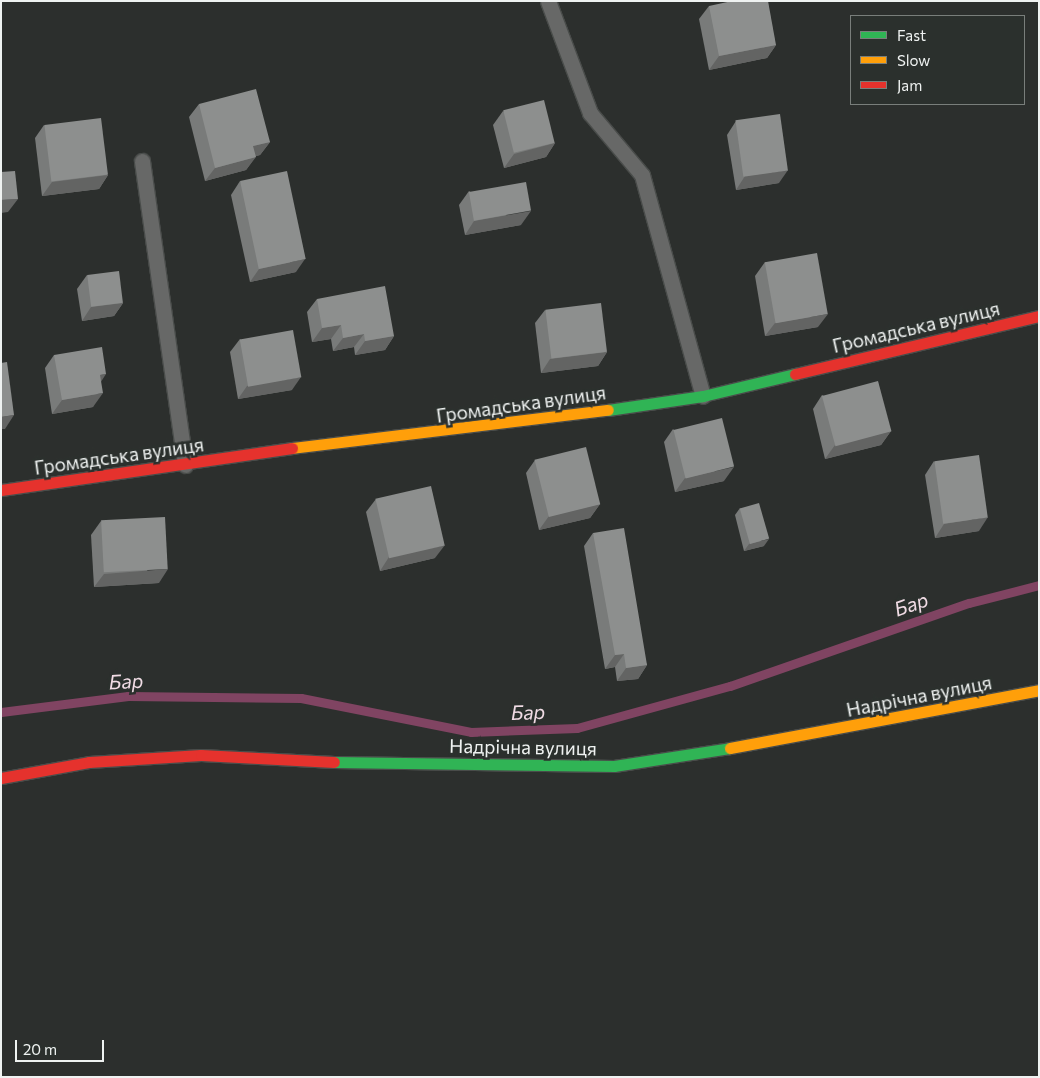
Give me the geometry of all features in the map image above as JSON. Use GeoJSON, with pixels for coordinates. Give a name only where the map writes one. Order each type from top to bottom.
{"type":"FeatureCollection","features":[{"type":"Feature","properties":{"kind":"street","name":"Громадська вулиця"},"geometry":{"type":"LineString","coordinates":[[1,490],[703,396],[1039,316]]}},
{"type":"Feature","properties":{"kind":"street","name":"Надрічна вулиця"},"geometry":{"type":"LineString","coordinates":[[1,778],[89,762],[201,756],[308,762],[614,766],[818,734],[1039,690]]}},
{"type":"Feature","properties":{"kind":"lane"},"geometry":{"type":"LineString","coordinates":[[548,1],[590,113],[642,175],[664,238],[703,396]]}},
{"type":"Feature","properties":{"kind":"lane"},"geometry":{"type":"LineString","coordinates":[[142,161],[185,465]]}},
{"type":"Feature","properties":{"kind":"building"},"geometry":{"type":"Polygon","coordinates":[[[732,1],[768,1],[776,45],[719,56],[709,6],[732,1]]]}},
{"type":"Feature","properties":{"kind":"building"},"geometry":{"type":"Polygon","coordinates":[[[256,89],[270,142],[253,146],[256,157],[215,168],[199,104],[256,89]]]}},
{"type":"Feature","properties":{"kind":"building"},"geometry":{"type":"Polygon","coordinates":[[[544,100],[555,143],[514,153],[503,110],[544,100]]]}},
{"type":"Feature","properties":{"kind":"building"},"geometry":{"type":"Polygon","coordinates":[[[780,114],[788,170],[743,177],[735,120],[780,114]]]}},
{"type":"Feature","properties":{"kind":"building"},"geometry":{"type":"Polygon","coordinates":[[[101,118],[108,175],[51,182],[44,125],[101,118]]]}},
{"type":"Feature","properties":{"kind":"building"},"geometry":{"type":"Polygon","coordinates":[[[15,171],[18,199],[1,200],[1,172],[15,171]]]}},
{"type":"Feature","properties":{"kind":"building"},"geometry":{"type":"Polygon","coordinates":[[[287,171],[306,259],[259,269],[240,181],[287,171]]]}},
{"type":"Feature","properties":{"kind":"building"},"geometry":{"type":"Polygon","coordinates":[[[526,182],[531,211],[474,221],[469,192],[526,182]]]}},
{"type":"Feature","properties":{"kind":"building"},"geometry":{"type":"Polygon","coordinates":[[[817,253],[828,314],[776,323],[765,262],[817,253]]]}},
{"type":"Feature","properties":{"kind":"building"},"geometry":{"type":"Polygon","coordinates":[[[119,271],[123,303],[91,307],[87,275],[119,271]]]}},
{"type":"Feature","properties":{"kind":"building"},"geometry":{"type":"Polygon","coordinates":[[[385,286],[394,336],[365,341],[364,334],[343,338],[341,325],[322,328],[317,299],[385,286]]]}},
{"type":"Feature","properties":{"kind":"building"},"geometry":{"type":"Polygon","coordinates":[[[601,303],[607,352],[551,358],[545,310],[601,303]]]}},
{"type":"Feature","properties":{"kind":"building"},"geometry":{"type":"Polygon","coordinates":[[[293,330],[301,377],[248,387],[240,339],[293,330]]]}},
{"type":"Feature","properties":{"kind":"building"},"geometry":{"type":"Polygon","coordinates":[[[102,347],[106,374],[100,375],[103,393],[62,400],[54,355],[102,347]]]}},
{"type":"Feature","properties":{"kind":"building"},"geometry":{"type":"Polygon","coordinates":[[[7,362],[14,415],[1,417],[1,363],[7,362]]]}},
{"type":"Feature","properties":{"kind":"building"},"geometry":{"type":"Polygon","coordinates":[[[878,381],[891,431],[835,446],[822,396],[878,381]]]}},
{"type":"Feature","properties":{"kind":"building"},"geometry":{"type":"Polygon","coordinates":[[[722,418],[734,467],[686,479],[673,430],[722,418]]]}},
{"type":"Feature","properties":{"kind":"building"},"geometry":{"type":"Polygon","coordinates":[[[586,447],[600,504],[549,517],[535,460],[586,447]]]}},
{"type":"Feature","properties":{"kind":"building"},"geometry":{"type":"Polygon","coordinates":[[[979,455],[988,517],[943,524],[934,461],[979,455]]]}},
{"type":"Feature","properties":{"kind":"building"},"geometry":{"type":"Polygon","coordinates":[[[431,486],[445,545],[389,558],[375,499],[431,486]]]}},
{"type":"Feature","properties":{"kind":"building"},"geometry":{"type":"Polygon","coordinates":[[[759,503],[769,539],[750,544],[740,509],[759,503]]]}},
{"type":"Feature","properties":{"kind":"building"},"geometry":{"type":"Polygon","coordinates":[[[165,517],[168,569],[104,572],[101,520],[165,517]]]}},
{"type":"Feature","properties":{"kind":"building"},"geometry":{"type":"Polygon","coordinates":[[[624,528],[647,665],[626,668],[624,654],[615,655],[593,533],[624,528]]]}},
{"type":"Feature","properties":{"kind":"waterway","name":"Бар"},"geometry":{"type":"LineString","coordinates":[[1,712],[128,696],[301,698],[471,732],[577,728],[730,686],[969,603],[1039,585]]}},
{"type":"Feature","properties":{"kind":"traffic: fast"},"geometry":{"type":"LineString","coordinates":[[608,410],[703,396],[795,374]]}},
{"type":"Feature","properties":{"kind":"traffic: fast"},"geometry":{"type":"LineString","coordinates":[[334,762],[614,766],[730,748]]}},
{"type":"Feature","properties":{"kind":"traffic: slow"},"geometry":{"type":"LineString","coordinates":[[292,448],[608,410]]}},
{"type":"Feature","properties":{"kind":"traffic: slow"},"geometry":{"type":"LineString","coordinates":[[730,748],[1039,690]]}},
{"type":"Feature","properties":{"kind":"traffic: jam"},"geometry":{"type":"LineString","coordinates":[[795,374],[1039,316]]}},
{"type":"Feature","properties":{"kind":"traffic: jam"},"geometry":{"type":"LineString","coordinates":[[1,490],[292,448]]}},
{"type":"Feature","properties":{"kind":"traffic: jam"},"geometry":{"type":"LineString","coordinates":[[1,778],[89,762],[201,755],[334,762]]}}]}
